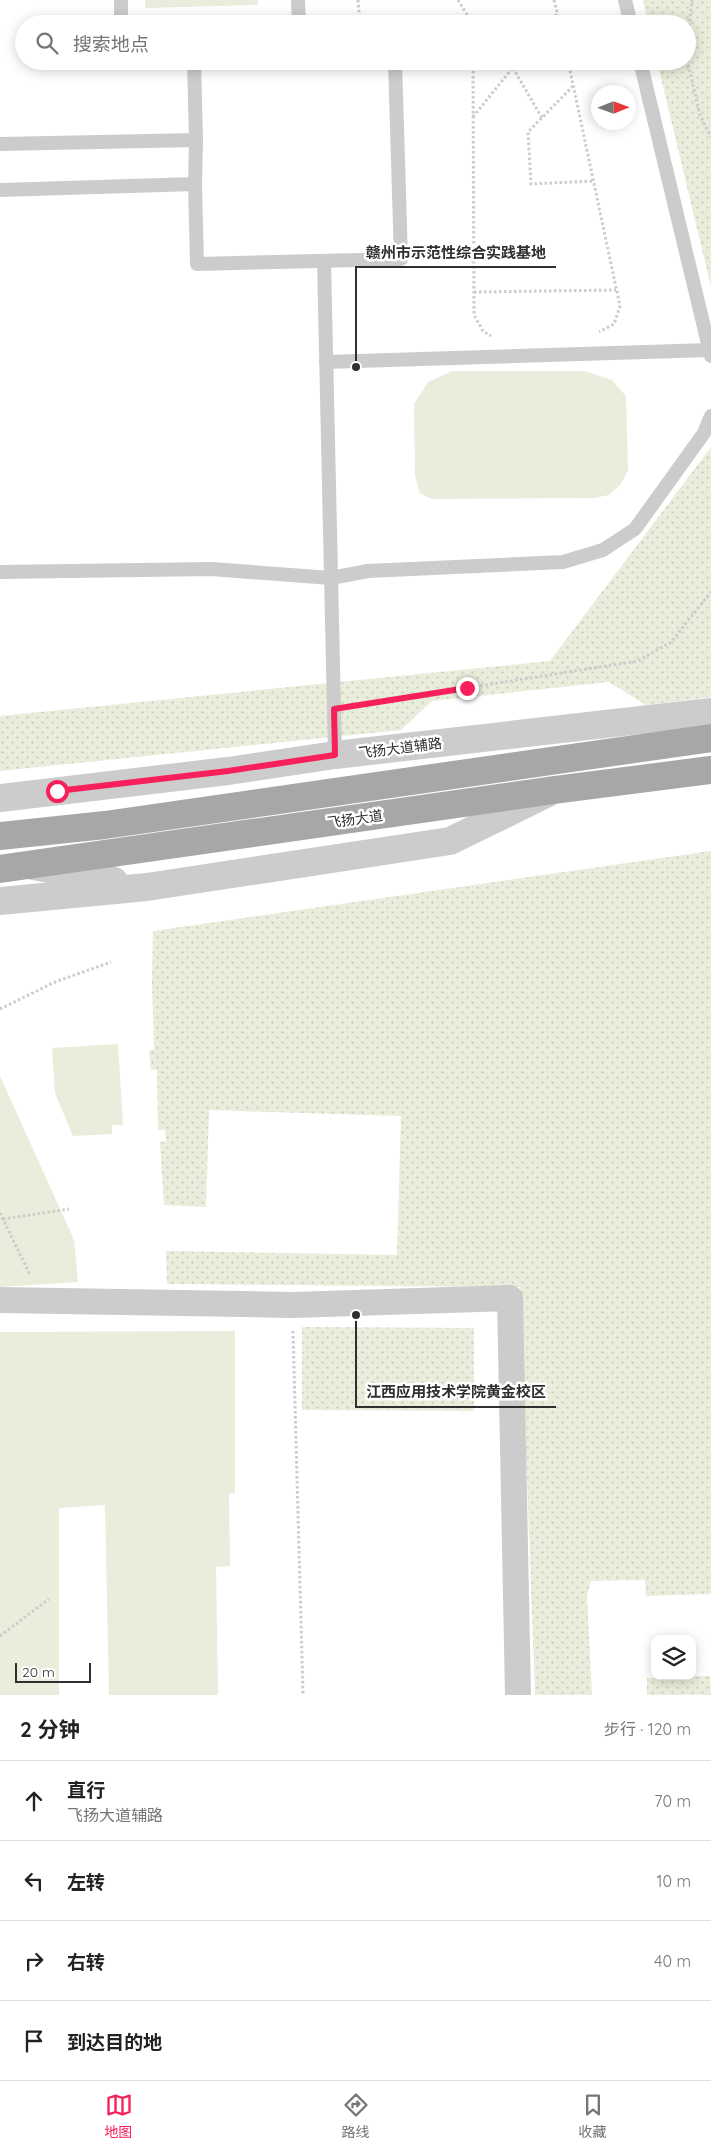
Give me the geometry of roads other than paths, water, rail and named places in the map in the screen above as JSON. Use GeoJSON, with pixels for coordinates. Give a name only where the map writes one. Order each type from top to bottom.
{"type":"FeatureCollection","features":[{"type":"Feature","properties":{"kind":"main road"},"geometry":{"type":"LineString","coordinates":[[0,836],[105,826],[711,738]]}},
{"type":"Feature","properties":{"kind":"main road","name":"飞扬大道"},"geometry":{"type":"LineString","coordinates":[[0,869],[554,790],[711,770]]}},
{"type":"Feature","properties":{"kind":"street","name":"飞扬大道辅路"},"geometry":{"type":"LineString","coordinates":[[0,798],[228,771],[335,755],[711,712]]}},
{"type":"Feature","properties":{"kind":"street"},"geometry":{"type":"LineString","coordinates":[[0,901],[147,887],[450,841],[554,790]]}},
{"type":"Feature","properties":{"kind":"street"},"geometry":{"type":"LineString","coordinates":[[31,866],[147,887]]}},
{"type":"Feature","properties":{"kind":"street"},"geometry":{"type":"LineString","coordinates":[[0,1300],[293,1305],[510,1298],[518,1695]]}},
{"type":"Feature","properties":{"kind":"lane"},"geometry":{"type":"LineString","coordinates":[[121,0],[121,15]]}},
{"type":"Feature","properties":{"kind":"lane"},"geometry":{"type":"LineString","coordinates":[[298,0],[299,15]]}},
{"type":"Feature","properties":{"kind":"lane"},"geometry":{"type":"LineString","coordinates":[[625,0],[629,15]]}},
{"type":"Feature","properties":{"kind":"lane"},"geometry":{"type":"LineString","coordinates":[[194,70],[197,264],[400,259],[395,70]]}},
{"type":"Feature","properties":{"kind":"lane"},"geometry":{"type":"LineString","coordinates":[[326,362],[710,353],[642,70]]}},
{"type":"Feature","properties":{"kind":"lane"},"geometry":{"type":"LineString","coordinates":[[0,144],[196,140]]}},
{"type":"Feature","properties":{"kind":"lane"},"geometry":{"type":"LineString","coordinates":[[0,190],[195,184]]}},
{"type":"Feature","properties":{"kind":"lane"},"geometry":{"type":"LineString","coordinates":[[324,261],[335,755]]}},
{"type":"Feature","properties":{"kind":"lane"},"geometry":{"type":"LineString","coordinates":[[0,572],[211,570],[331,578],[368,571],[563,562],[603,550],[635,529],[704,433],[711,416]]}},
{"type":"Feature","properties":{"kind":"place","name":"赣州市示范性综合实践基地"},"geometry":{"type":"Point","coordinates":[356,367]}},
{"type":"Feature","properties":{"kind":"place","name":"江西应用技术学院黄金校区"},"geometry":{"type":"Point","coordinates":[356,1315]}}]}
